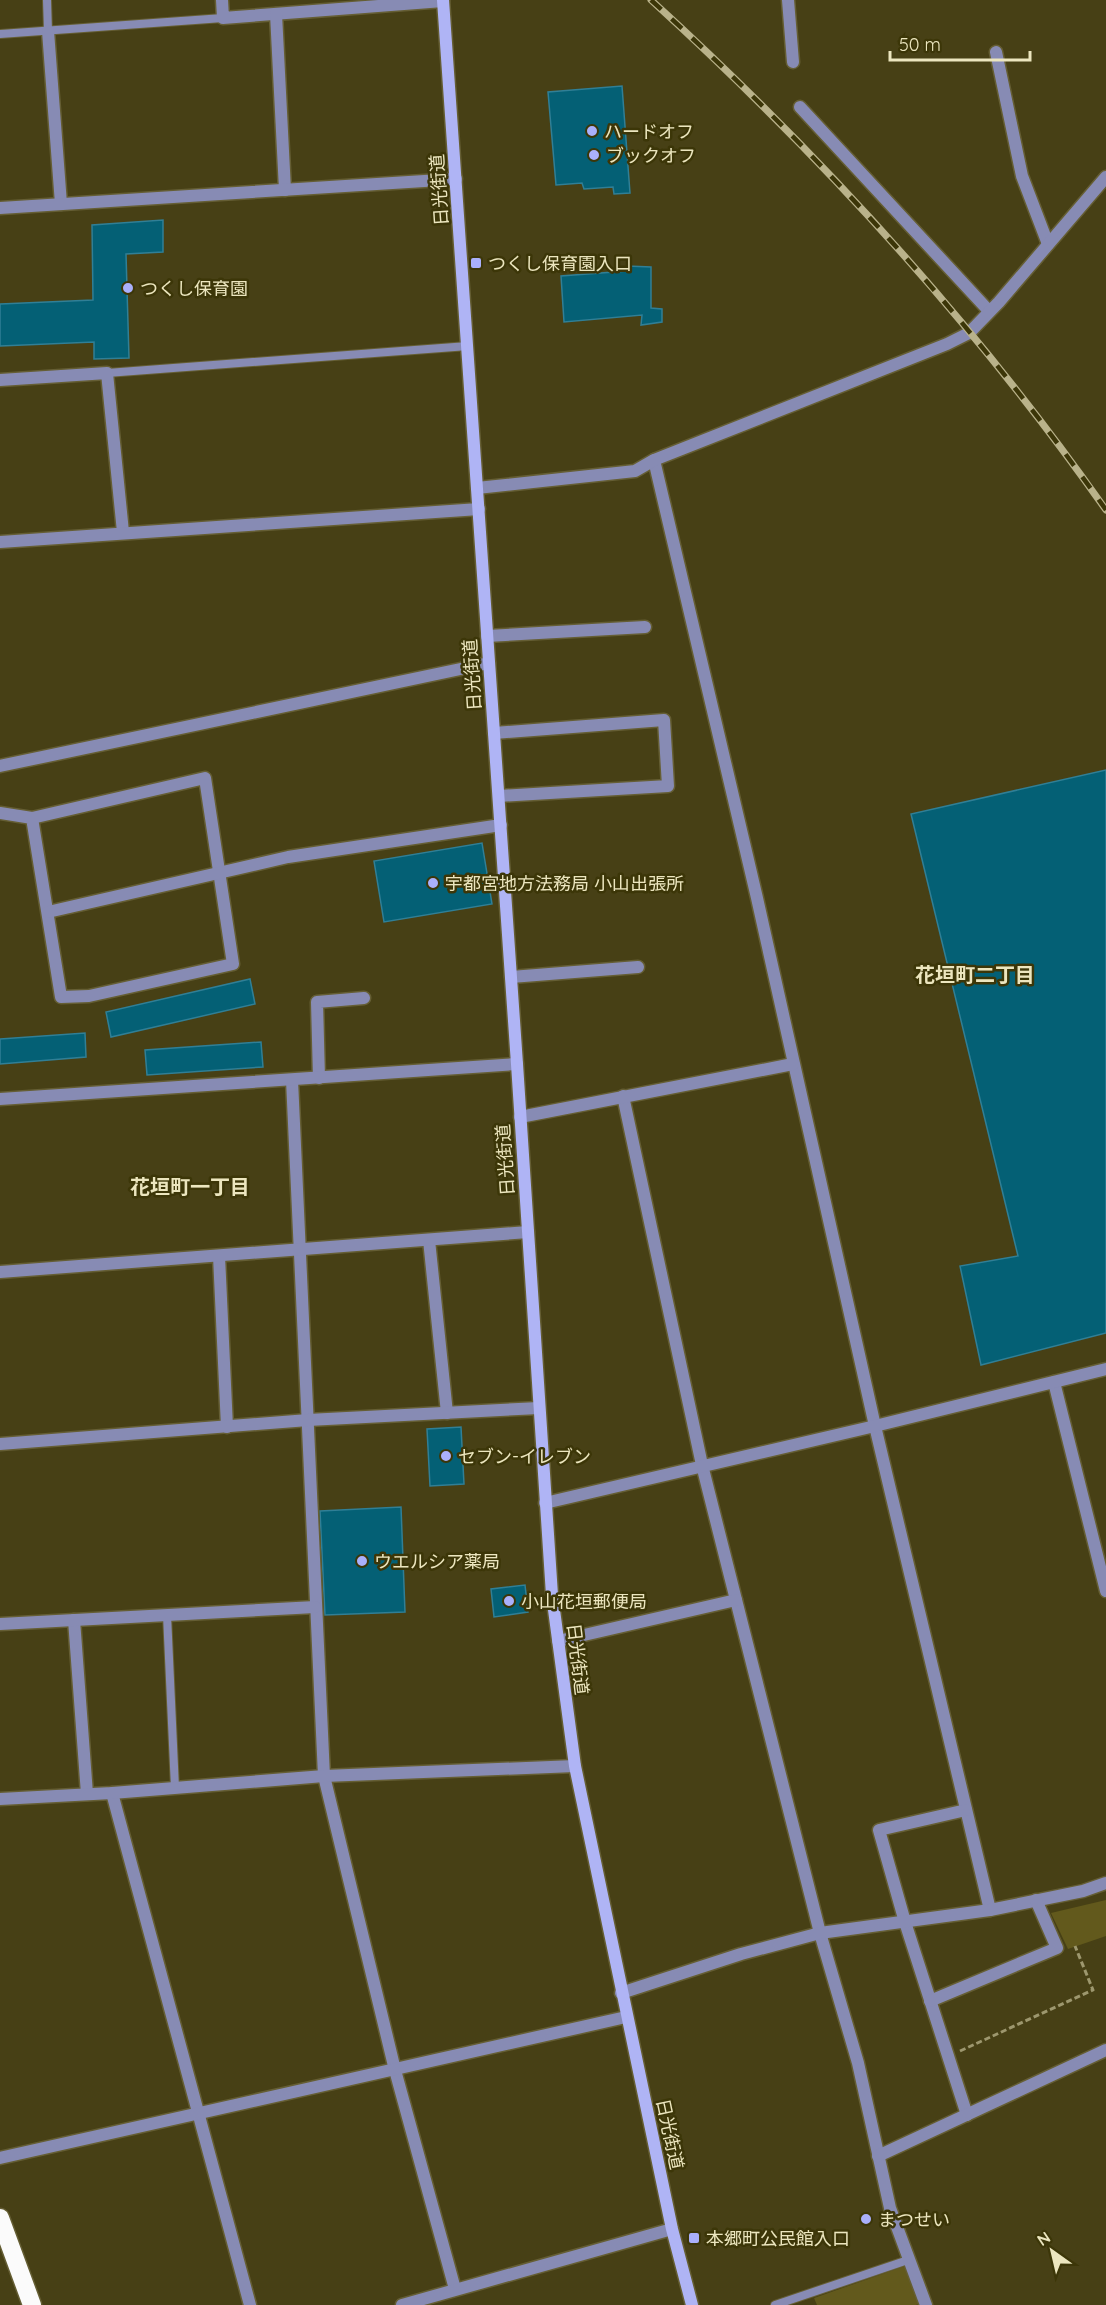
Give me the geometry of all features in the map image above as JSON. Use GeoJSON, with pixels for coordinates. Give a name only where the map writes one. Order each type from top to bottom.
{"type":"FeatureCollection","features":[{"type":"Feature","properties":{"kind":"highway"},"geometry":{"type":"LineString","coordinates":[[0,2218],[32,2305]]}},
{"type":"Feature","properties":{"kind":"main road","name":"日光街道"},"geometry":{"type":"LineString","coordinates":[[443,1],[501,825],[545,1503],[558,1641],[574,1766],[672,2229],[692,2305]]}},
{"type":"Feature","properties":{"kind":"street"},"geometry":{"type":"LineString","coordinates":[[222,0],[223,18],[443,1]]}},
{"type":"Feature","properties":{"kind":"street"},"geometry":{"type":"LineString","coordinates":[[788,0],[793,62]]}},
{"type":"Feature","properties":{"kind":"street"},"geometry":{"type":"LineString","coordinates":[[276,14],[285,190]]}},
{"type":"Feature","properties":{"kind":"street"},"geometry":{"type":"LineString","coordinates":[[48,31],[61,204]]}},
{"type":"Feature","properties":{"kind":"street"},"geometry":{"type":"LineString","coordinates":[[996,52],[1022,176],[1048,244]]}},
{"type":"Feature","properties":{"kind":"street"},"geometry":{"type":"LineString","coordinates":[[800,107],[989,311]]}},
{"type":"Feature","properties":{"kind":"street"},"geometry":{"type":"LineString","coordinates":[[477,488],[635,471],[654,460],[947,344],[969,333],[1106,177]]}},
{"type":"Feature","properties":{"kind":"street"},"geometry":{"type":"LineString","coordinates":[[0,208],[456,179]]}},
{"type":"Feature","properties":{"kind":"street"},"geometry":{"type":"LineString","coordinates":[[0,380],[107,373],[123,532]]}},
{"type":"Feature","properties":{"kind":"street"},"geometry":{"type":"LineString","coordinates":[[654,460],[757,898],[875,1426],[990,1910]]}},
{"type":"Feature","properties":{"kind":"street"},"geometry":{"type":"LineString","coordinates":[[0,542],[478,509]]}},
{"type":"Feature","properties":{"kind":"street"},"geometry":{"type":"LineString","coordinates":[[487,636],[645,627]]}},
{"type":"Feature","properties":{"kind":"street"},"geometry":{"type":"LineString","coordinates":[[0,766],[489,663]]}},
{"type":"Feature","properties":{"kind":"street"},"geometry":{"type":"LineString","coordinates":[[494,733],[664,720],[668,786],[499,796]]}},
{"type":"Feature","properties":{"kind":"street"},"geometry":{"type":"LineString","coordinates":[[0,813],[32,818],[205,778],[233,964],[89,996],[61,997],[32,818]]}},
{"type":"Feature","properties":{"kind":"street"},"geometry":{"type":"LineString","coordinates":[[48,912],[288,857],[501,825]]}},
{"type":"Feature","properties":{"kind":"street"},"geometry":{"type":"LineString","coordinates":[[511,977],[638,967]]}},
{"type":"Feature","properties":{"kind":"street"},"geometry":{"type":"LineString","coordinates":[[319,1078],[317,1002],[364,998]]}},
{"type":"Feature","properties":{"kind":"street"},"geometry":{"type":"LineString","coordinates":[[0,1099],[517,1064]]}},
{"type":"Feature","properties":{"kind":"street"},"geometry":{"type":"LineString","coordinates":[[520,1117],[793,1064]]}},
{"type":"Feature","properties":{"kind":"street"},"geometry":{"type":"LineString","coordinates":[[292,1080],[324,1776],[395,2070],[455,2289]]}},
{"type":"Feature","properties":{"kind":"street"},"geometry":{"type":"LineString","coordinates":[[623,1096],[702,1465],[820,1933],[858,2063],[890,2208],[926,2305]]}},
{"type":"Feature","properties":{"kind":"street"},"geometry":{"type":"LineString","coordinates":[[0,1272],[528,1232]]}},
{"type":"Feature","properties":{"kind":"street"},"geometry":{"type":"LineString","coordinates":[[429,1240],[447,1413]]}},
{"type":"Feature","properties":{"kind":"street"},"geometry":{"type":"LineString","coordinates":[[219,1256],[227,1427]]}},
{"type":"Feature","properties":{"kind":"street"},"geometry":{"type":"LineString","coordinates":[[545,1503],[1106,1369]]}},
{"type":"Feature","properties":{"kind":"street"},"geometry":{"type":"LineString","coordinates":[[1054,1382],[1100,1540],[1106,1591]]}},
{"type":"Feature","properties":{"kind":"street"},"geometry":{"type":"LineString","coordinates":[[0,1444],[308,1420],[539,1408]]}},
{"type":"Feature","properties":{"kind":"street"},"geometry":{"type":"LineString","coordinates":[[558,1641],[736,1600]]}},
{"type":"Feature","properties":{"kind":"street"},"geometry":{"type":"LineString","coordinates":[[0,1624],[315,1607]]}},
{"type":"Feature","properties":{"kind":"street"},"geometry":{"type":"LineString","coordinates":[[75,1620],[87,1794]]}},
{"type":"Feature","properties":{"kind":"street"},"geometry":{"type":"LineString","coordinates":[[0,1799],[112,1793],[324,1776],[574,1766]]}},
{"type":"Feature","properties":{"kind":"street"},"geometry":{"type":"LineString","coordinates":[[112,1793],[250,2305]]}},
{"type":"Feature","properties":{"kind":"street"},"geometry":{"type":"LineString","coordinates":[[966,1810],[879,1830],[904,1922],[967,2115]]}},
{"type":"Feature","properties":{"kind":"street"},"geometry":{"type":"LineString","coordinates":[[621,1993],[741,1954],[820,1933],[990,1910],[1083,1891],[1106,1883]]}},
{"type":"Feature","properties":{"kind":"street"},"geometry":{"type":"LineString","coordinates":[[930,2001],[1057,1948],[1036,1900]]}},
{"type":"Feature","properties":{"kind":"street"},"geometry":{"type":"LineString","coordinates":[[0,2158],[626,2017]]}},
{"type":"Feature","properties":{"kind":"street"},"geometry":{"type":"LineString","coordinates":[[878,2156],[1106,2050]]}},
{"type":"Feature","properties":{"kind":"street"},"geometry":{"type":"LineString","coordinates":[[402,2305],[672,2229]]}},
{"type":"Feature","properties":{"kind":"lane"},"geometry":{"type":"LineString","coordinates":[[47,0],[48,31]]}},
{"type":"Feature","properties":{"kind":"lane"},"geometry":{"type":"LineString","coordinates":[[0,34],[223,18]]}},
{"type":"Feature","properties":{"kind":"lane"},"geometry":{"type":"LineString","coordinates":[[107,373],[468,346]]}},
{"type":"Feature","properties":{"kind":"lane"},"geometry":{"type":"LineString","coordinates":[[167,1615],[175,1788]]}},
{"type":"Feature","properties":{"kind":"lane"},"geometry":{"type":"LineString","coordinates":[[775,2305],[908,2259]]}},
{"type":"Feature","properties":{"kind":"path"},"geometry":{"type":"LineString","coordinates":[[948,2056],[1093,1990],[1075,1946]]}},
{"type":"Feature","properties":{"kind":"shaded area"},"geometry":{"type":"Polygon","coordinates":[[[1106,1900],[1106,1936],[1068,1949],[1051,1913],[1106,1900]]]}},
{"type":"Feature","properties":{"kind":"shaded area"},"geometry":{"type":"Polygon","coordinates":[[[905,2266],[919,2304],[817,2305],[814,2298],[905,2266]]]}},
{"type":"Feature","properties":{"kind":"building"},"geometry":{"type":"Polygon","coordinates":[[[622,86],[630,193],[614,194],[613,187],[584,189],[582,183],[556,185],[548,92],[622,86]]]}},
{"type":"Feature","properties":{"kind":"building"},"geometry":{"type":"Polygon","coordinates":[[[163,220],[163,252],[126,254],[129,358],[94,359],[94,342],[0,346],[0,304],[93,300],[92,225],[163,220]]]}},
{"type":"Feature","properties":{"kind":"building"},"geometry":{"type":"Polygon","coordinates":[[[627,266],[651,267],[651,308],[662,309],[662,322],[641,325],[642,315],[564,322],[561,276],[627,271],[627,266]]]}},
{"type":"Feature","properties":{"kind":"building"},"geometry":{"type":"Polygon","coordinates":[[[1106,770],[1106,1333],[981,1365],[960,1266],[1018,1256],[911,814],[1106,770]]]}},
{"type":"Feature","properties":{"kind":"building","name":"宇都宮地方法務局 小山出張所"},"geometry":{"type":"Polygon","coordinates":[[[482,843],[492,904],[384,922],[374,861],[482,843]]]}},
{"type":"Feature","properties":{"kind":"building"},"geometry":{"type":"Polygon","coordinates":[[[250,979],[255,1004],[111,1037],[106,1012],[250,979]]]}},
{"type":"Feature","properties":{"kind":"building"},"geometry":{"type":"Polygon","coordinates":[[[85,1033],[86,1057],[0,1064],[0,1039],[85,1033]]]}},
{"type":"Feature","properties":{"kind":"building"},"geometry":{"type":"Polygon","coordinates":[[[261,1042],[263,1067],[147,1075],[145,1050],[261,1042]]]}},
{"type":"Feature","properties":{"kind":"building","name":"セブン-イレブン"},"geometry":{"type":"Polygon","coordinates":[[[461,1427],[464,1484],[430,1486],[427,1429],[461,1427]]]}},
{"type":"Feature","properties":{"kind":"building","name":"ウエルシア薬局"},"geometry":{"type":"Polygon","coordinates":[[[401,1507],[405,1612],[325,1615],[320,1511],[401,1507]]]}},
{"type":"Feature","properties":{"kind":"building","name":"小山花垣郵便局"},"geometry":{"type":"Polygon","coordinates":[[[525,1585],[528,1612],[494,1617],[491,1589],[525,1585]]]}},
{"type":"Feature","properties":{"kind":"railway"},"geometry":{"type":"LineString","coordinates":[[651,0],[775,118],[892,243],[1003,373],[1106,510]]}},
{"type":"Feature","properties":{"kind":"place","name":"ハードオフ"},"geometry":{"type":"Point","coordinates":[592,131]}},
{"type":"Feature","properties":{"kind":"place","name":"ブックオフ"},"geometry":{"type":"Point","coordinates":[594,155]}},
{"type":"Feature","properties":{"kind":"place","name":"つくし保育園入口"},"geometry":{"type":"Point","coordinates":[476,263]}},
{"type":"Feature","properties":{"kind":"place","name":"つくし保育園"},"geometry":{"type":"Point","coordinates":[128,288]}},
{"type":"Feature","properties":{"kind":"place","name":"宇都宮地方法務局 小山出張所"},"geometry":{"type":"Point","coordinates":[433,883]}},
{"type":"Feature","properties":{"kind":"place","name":"セブン-イレブン"},"geometry":{"type":"Point","coordinates":[446,1456]}},
{"type":"Feature","properties":{"kind":"place","name":"ウエルシア薬局"},"geometry":{"type":"Point","coordinates":[362,1561]}},
{"type":"Feature","properties":{"kind":"place","name":"小山花垣郵便局"},"geometry":{"type":"Point","coordinates":[509,1601]}},
{"type":"Feature","properties":{"kind":"place","name":"まつせい"},"geometry":{"type":"Point","coordinates":[866,2219]}},
{"type":"Feature","properties":{"kind":"place","name":"本郷町公民館入口"},"geometry":{"type":"Point","coordinates":[694,2238]}},
{"type":"Feature","properties":{"kind":"district","name":"花垣町二丁目"},"geometry":{"type":"Point","coordinates":[975,974]}},
{"type":"Feature","properties":{"kind":"district","name":"花垣町一丁目"},"geometry":{"type":"Point","coordinates":[190,1186]}}]}
